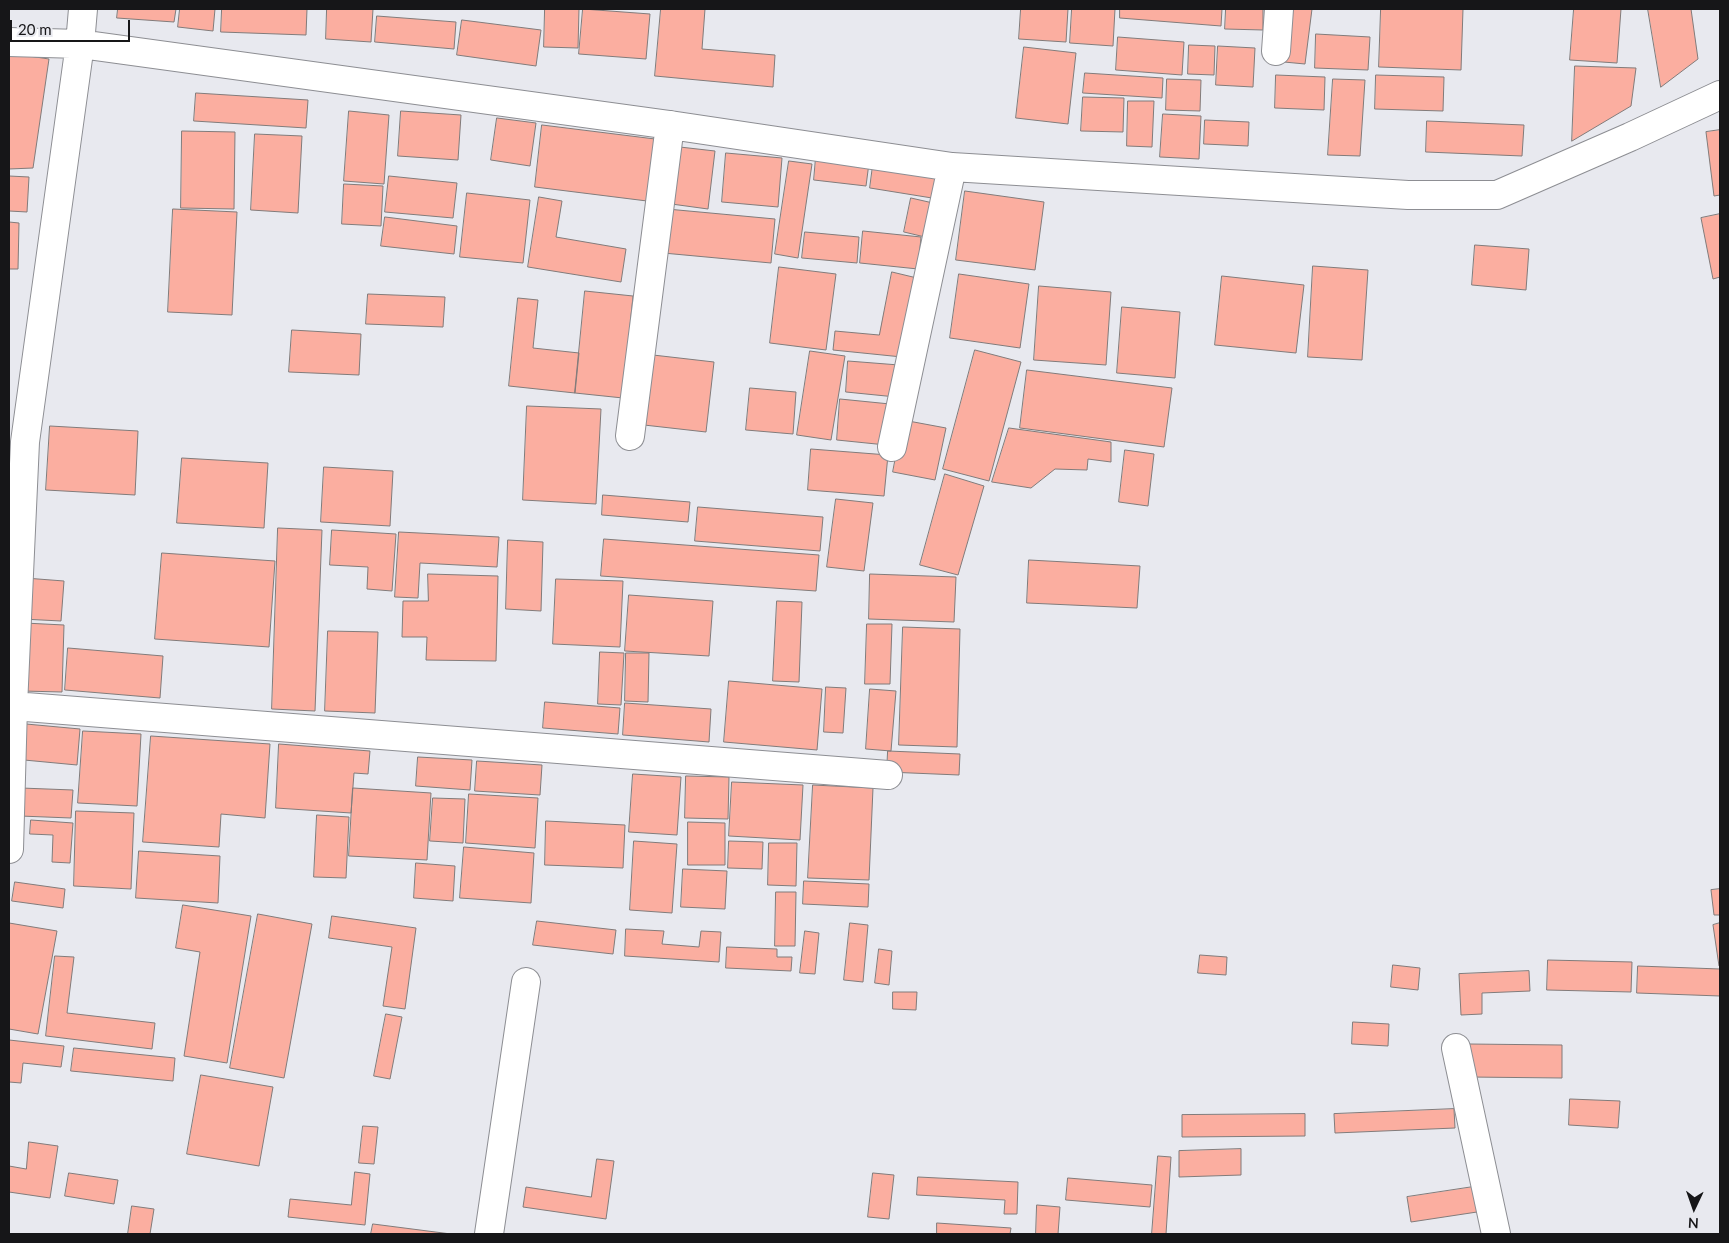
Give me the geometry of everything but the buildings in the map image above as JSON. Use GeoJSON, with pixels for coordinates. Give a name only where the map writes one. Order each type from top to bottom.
{"type":"FeatureCollection","features":[{"type":"Feature","properties":{"kind":"street"},"geometry":{"type":"LineString","coordinates":[[9,849],[13,706],[25,442],[84,9]]}},
{"type":"Feature","properties":{"kind":"street"},"geometry":{"type":"LineString","coordinates":[[1276,51],[1280,9]]}},
{"type":"Feature","properties":{"kind":"street"},"geometry":{"type":"LineString","coordinates":[[9,42],[80,44],[952,167],[1408,195],[1497,195],[1720,95]]}},
{"type":"Feature","properties":{"kind":"street"},"geometry":{"type":"LineString","coordinates":[[630,436],[670,126]]}},
{"type":"Feature","properties":{"kind":"street"},"geometry":{"type":"LineString","coordinates":[[892,447],[952,167]]}},
{"type":"Feature","properties":{"kind":"street"},"geometry":{"type":"LineString","coordinates":[[13,706],[888,775]]}},
{"type":"Feature","properties":{"kind":"street"},"geometry":{"type":"LineString","coordinates":[[489,1234],[526,982]]}},
{"type":"Feature","properties":{"kind":"street"},"geometry":{"type":"LineString","coordinates":[[1456,1048],[1496,1234]]}}]}
